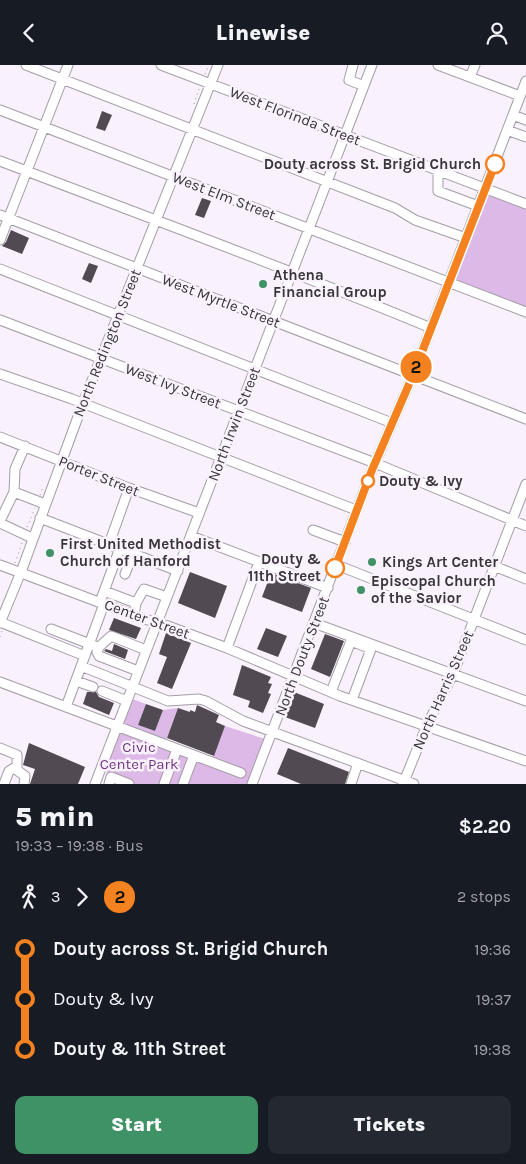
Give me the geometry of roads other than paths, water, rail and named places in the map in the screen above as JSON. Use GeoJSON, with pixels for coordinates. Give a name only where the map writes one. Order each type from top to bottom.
{"type":"FeatureCollection","features":[{"type":"Feature","properties":{"kind":"street"},"geometry":{"type":"LineString","coordinates":[[26,65],[395,208],[415,220],[466,238]]}},
{"type":"Feature","properties":{"kind":"street"},"geometry":{"type":"LineString","coordinates":[[0,240],[4,217],[27,171],[68,65]]}},
{"type":"Feature","properties":{"kind":"street","name":"West Florinda Street"},"geometry":{"type":"LineString","coordinates":[[161,65],[526,204]]}},
{"type":"Feature","properties":{"kind":"street","name":"North Redington Street"},"geometry":{"type":"LineString","coordinates":[[0,622],[21,572],[60,461],[218,65]]}},
{"type":"Feature","properties":{"kind":"street"},"geometry":{"type":"LineString","coordinates":[[353,65],[349,79],[364,86]]}},
{"type":"Feature","properties":{"kind":"street","name":"North Irwin Street"},"geometry":{"type":"LineString","coordinates":[[95,784],[372,65]]}},
{"type":"Feature","properties":{"kind":"street"},"geometry":{"type":"LineString","coordinates":[[438,65],[456,68],[470,77],[520,96]]}},
{"type":"Feature","properties":{"kind":"street"},"geometry":{"type":"LineString","coordinates":[[470,77],[475,65]]}},
{"type":"Feature","properties":{"kind":"street","name":"North Douty Street"},"geometry":{"type":"LineString","coordinates":[[252,784],[337,565],[356,510],[413,375],[526,81]]}},
{"type":"Feature","properties":{"kind":"street","name":"West Elm Street"},"geometry":{"type":"LineString","coordinates":[[0,110],[526,313]]}},
{"type":"Feature","properties":{"kind":"street"},"geometry":{"type":"LineString","coordinates":[[513,115],[526,121]]}},
{"type":"Feature","properties":{"kind":"street"},"geometry":{"type":"LineString","coordinates":[[508,130],[526,137]]}},
{"type":"Feature","properties":{"kind":"street"},"geometry":{"type":"LineString","coordinates":[[0,161],[156,222],[293,271],[431,328]]}},
{"type":"Feature","properties":{"kind":"street"},"geometry":{"type":"LineString","coordinates":[[438,171],[438,191],[478,205]]}},
{"type":"Feature","properties":{"kind":"street","name":"West Myrtle Street"},"geometry":{"type":"LineString","coordinates":[[4,217],[526,419]]}},
{"type":"Feature","properties":{"kind":"street"},"geometry":{"type":"LineString","coordinates":[[0,269],[392,423]]}},
{"type":"Feature","properties":{"kind":"street","name":"West Ivy Street"},"geometry":{"type":"LineString","coordinates":[[0,320],[375,463],[526,526]]}},
{"type":"Feature","properties":{"kind":"street"},"geometry":{"type":"LineString","coordinates":[[0,374],[83,403],[356,510]]}},
{"type":"Feature","properties":{"kind":"street","name":"Porter Street"},"geometry":{"type":"LineString","coordinates":[[0,437],[129,488],[199,513]]}},
{"type":"Feature","properties":{"kind":"street"},"geometry":{"type":"LineString","coordinates":[[25,446],[15,469],[14,492],[0,522],[32,538]]}},
{"type":"Feature","properties":{"kind":"street","name":"North Harris Street"},"geometry":{"type":"LineString","coordinates":[[403,782],[427,725],[453,674],[526,484]]}},
{"type":"Feature","properties":{"kind":"street"},"geometry":{"type":"LineString","coordinates":[[109,544],[129,488]]}},
{"type":"Feature","properties":{"kind":"street"},"geometry":{"type":"LineString","coordinates":[[14,492],[45,505]]}},
{"type":"Feature","properties":{"kind":"street"},"geometry":{"type":"LineString","coordinates":[[40,518],[178,571]]}},
{"type":"Feature","properties":{"kind":"street"},"geometry":{"type":"LineString","coordinates":[[313,530],[345,542]]}},
{"type":"Feature","properties":{"kind":"street"},"geometry":{"type":"LineString","coordinates":[[191,536],[328,588]]}},
{"type":"Feature","properties":{"kind":"street"},"geometry":{"type":"LineString","coordinates":[[120,548],[104,591],[94,645],[99,656],[138,671]]}},
{"type":"Feature","properties":{"kind":"street"},"geometry":{"type":"LineString","coordinates":[[125,574],[133,553]]}},
{"type":"Feature","properties":{"kind":"street"},"geometry":{"type":"LineString","coordinates":[[227,648],[259,562]]}},
{"type":"Feature","properties":{"kind":"street","name":"Center Street"},"geometry":{"type":"LineString","coordinates":[[0,565],[134,616],[227,648],[331,692],[526,761]]}},
{"type":"Feature","properties":{"kind":"street"},"geometry":{"type":"LineString","coordinates":[[337,565],[526,639]]}},
{"type":"Feature","properties":{"kind":"street"},"geometry":{"type":"LineString","coordinates":[[494,566],[526,579]]}},
{"type":"Feature","properties":{"kind":"street"},"geometry":{"type":"LineString","coordinates":[[134,616],[136,603],[143,589],[167,597]]}},
{"type":"Feature","properties":{"kind":"street"},"geometry":{"type":"LineString","coordinates":[[104,591],[136,603]]}},
{"type":"Feature","properties":{"kind":"street"},"geometry":{"type":"LineString","coordinates":[[0,622],[85,656]]}},
{"type":"Feature","properties":{"kind":"street"},"geometry":{"type":"LineString","coordinates":[[314,623],[526,701]]}},
{"type":"Feature","properties":{"kind":"street"},"geometry":{"type":"LineString","coordinates":[[51,629],[94,645]]}},
{"type":"Feature","properties":{"kind":"street"},"geometry":{"type":"LineString","coordinates":[[66,707],[85,656],[94,645],[111,636],[146,650]]}},
{"type":"Feature","properties":{"kind":"street"},"geometry":{"type":"LineString","coordinates":[[331,692],[351,641],[371,649],[352,699]]}},
{"type":"Feature","properties":{"kind":"street"},"geometry":{"type":"LineString","coordinates":[[82,666],[168,701],[199,699],[206,701],[242,721],[358,763],[403,782],[414,784]]}},
{"type":"Feature","properties":{"kind":"street"},"geometry":{"type":"LineString","coordinates":[[76,681],[127,701]]}},
{"type":"Feature","properties":{"kind":"street"},"geometry":{"type":"LineString","coordinates":[[0,682],[241,773]]}},
{"type":"Feature","properties":{"kind":"street"},"geometry":{"type":"LineString","coordinates":[[0,748],[17,755],[17,769]]}},
{"type":"Feature","properties":{"kind":"street"},"geometry":{"type":"LineString","coordinates":[[164,784],[177,749]]}},
{"type":"Feature","properties":{"kind":"street"},"geometry":{"type":"LineString","coordinates":[[183,784],[194,755]]}},
{"type":"Feature","properties":{"kind":"street"},"geometry":{"type":"LineString","coordinates":[[351,784],[358,763]]}},
{"type":"Feature","properties":{"kind":"street"},"geometry":{"type":"LineString","coordinates":[[4,784],[11,769],[17,769],[26,776],[24,784]]}},
{"type":"Feature","properties":{"kind":"street"},"geometry":{"type":"LineString","coordinates":[[109,784],[111,777],[129,784]]}},
{"type":"Feature","properties":{"kind":"place","name":"Douty across St. Brigid Church"},"geometry":{"type":"Point","coordinates":[495,164]}},
{"type":"Feature","properties":{"kind":"place","name":"Athena Financial Group"},"geometry":{"type":"Point","coordinates":[263,284]}},
{"type":"Feature","properties":{"kind":"place","name":"Douty & Ivy"},"geometry":{"type":"Point","coordinates":[368,481]}},
{"type":"Feature","properties":{"kind":"place","name":"First United Methodist Church of Hanford"},"geometry":{"type":"Point","coordinates":[50,553]}},
{"type":"Feature","properties":{"kind":"place","name":"Kings Art Center"},"geometry":{"type":"Point","coordinates":[372,562]}},
{"type":"Feature","properties":{"kind":"place","name":"Douty & 11th Street"},"geometry":{"type":"Point","coordinates":[335,568]}},
{"type":"Feature","properties":{"kind":"place","name":"Episcopal Church of the Savior"},"geometry":{"type":"Point","coordinates":[361,590]}},
{"type":"Feature","properties":{"kind":"park label","name":"Civic Center Park"},"geometry":{"type":"Point","coordinates":[139,756]}}]}
